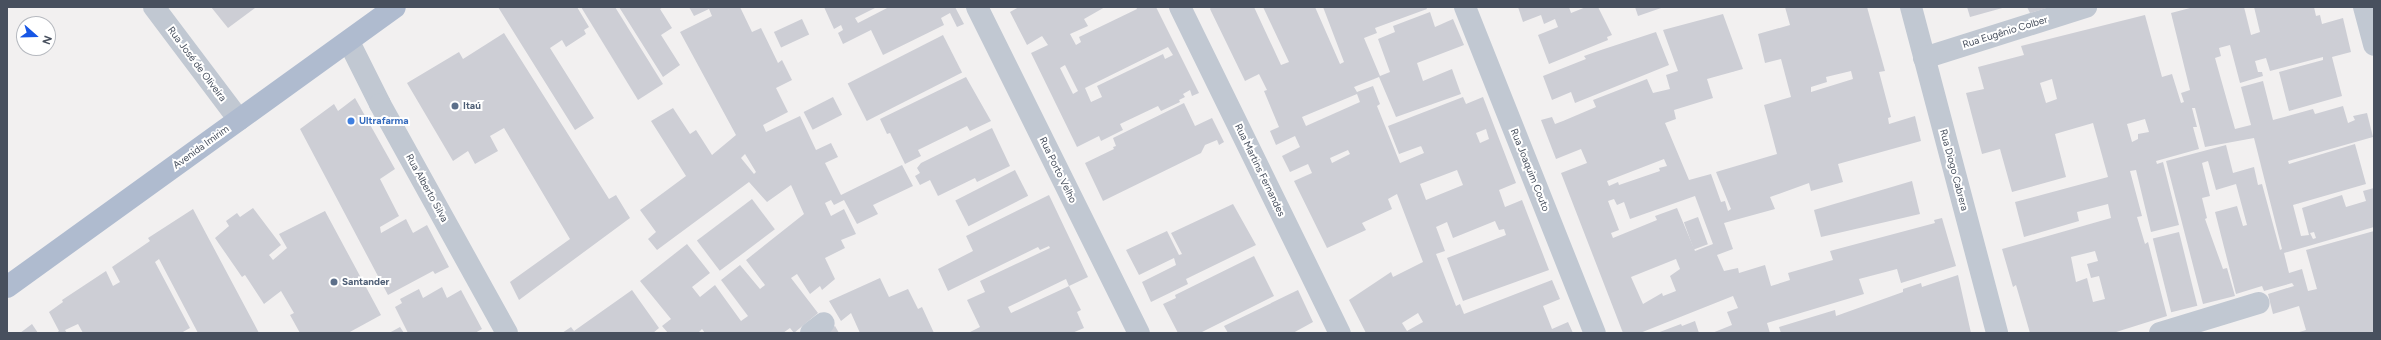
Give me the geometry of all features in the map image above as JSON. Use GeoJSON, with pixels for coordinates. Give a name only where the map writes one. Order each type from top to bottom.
{"type":"FeatureCollection","features":[{"type":"Feature","properties":{"kind":"main road","name":"Avenida Imirim"},"geometry":{"type":"LineString","coordinates":[[7,287],[349,42],[395,7]]}},
{"type":"Feature","properties":{"kind":"street","name":"Rua José de Oliveira"},"geometry":{"type":"LineString","coordinates":[[154,7],[239,120]]}},
{"type":"Feature","properties":{"kind":"street","name":"Rua Porto Velho"},"geometry":{"type":"LineString","coordinates":[[977,7],[1139,333]]}},
{"type":"Feature","properties":{"kind":"street","name":"Rua Martins Fernandes"},"geometry":{"type":"LineString","coordinates":[[1180,7],[1340,333]]}},
{"type":"Feature","properties":{"kind":"street","name":"Rua Joaquim Couto"},"geometry":{"type":"LineString","coordinates":[[1465,7],[1595,333]]}},
{"type":"Feature","properties":{"kind":"street","name":"Rua Diogo Cabrera"},"geometry":{"type":"LineString","coordinates":[[1911,7],[1997,333]]}},
{"type":"Feature","properties":{"kind":"street","name":"Rua Eugênio Colber"},"geometry":{"type":"LineString","coordinates":[[1924,58],[2086,7]]}},
{"type":"Feature","properties":{"kind":"street"},"geometry":{"type":"LineString","coordinates":[[2364,7],[2374,45]]}},
{"type":"Feature","properties":{"kind":"street","name":"Rua Alberto Silva"},"geometry":{"type":"LineString","coordinates":[[349,42],[380,104],[507,333]]}},
{"type":"Feature","properties":{"kind":"street"},"geometry":{"type":"LineString","coordinates":[[2160,333],[2259,303]]}},
{"type":"Feature","properties":{"kind":"building"},"geometry":{"type":"Polygon","coordinates":[[[211,7],[255,7],[255,8],[228,28],[211,7]]]}},
{"type":"Feature","properties":{"kind":"building"},"geometry":{"type":"Polygon","coordinates":[[[498,7],[577,7],[589,27],[584,30],[586,34],[566,47],[562,40],[550,48],[594,118],[575,130],[498,7]]]}},
{"type":"Feature","properties":{"kind":"building"},"geometry":{"type":"Polygon","coordinates":[[[581,7],[615,7],[663,84],[638,100],[581,7]]]}},
{"type":"Feature","properties":{"kind":"building"},"geometry":{"type":"Polygon","coordinates":[[[619,7],[663,7],[660,9],[672,28],[661,35],[680,65],[663,77],[619,7]]]}},
{"type":"Feature","properties":{"kind":"building"},"geometry":{"type":"Polygon","coordinates":[[[689,7],[740,7],[752,32],[761,28],[778,63],[782,60],[792,80],[776,88],[788,112],[763,125],[766,132],[800,116],[816,150],[831,143],[838,157],[825,163],[841,195],[902,165],[913,186],[873,205],[878,214],[857,224],[844,200],[834,205],[831,200],[825,203],[831,216],[844,209],[856,234],[841,240],[845,248],[825,258],[835,279],[822,290],[820,286],[810,294],[797,274],[791,278],[818,313],[794,333],[790,328],[783,333],[705,333],[702,329],[698,333],[668,333],[662,326],[671,319],[640,281],[687,244],[710,273],[692,287],[700,297],[715,285],[741,321],[748,316],[721,280],[740,265],[760,289],[765,285],[746,260],[804,214],[791,185],[767,202],[749,182],[657,250],[648,239],[656,232],[640,210],[686,176],[651,121],[673,108],[690,134],[696,130],[712,155],[736,135],[680,32],[712,16],[709,9],[694,16],[689,7]],[[745,154],[741,158],[754,174],[756,172],[745,154]]]}},
{"type":"Feature","properties":{"kind":"building"},"geometry":{"type":"Polygon","coordinates":[[[824,7],[877,7],[855,18],[858,23],[889,7],[955,7],[964,24],[957,27],[950,13],[941,18],[944,25],[883,55],[871,30],[843,44],[838,33],[843,30],[841,25],[834,29],[824,7]]]}},
{"type":"Feature","properties":{"kind":"building"},"geometry":{"type":"Polygon","coordinates":[[[1019,7],[1105,7],[1084,19],[1088,26],[1070,34],[1076,45],[1081,42],[1079,37],[1137,9],[1136,7],[1156,7],[1199,93],[1192,96],[1190,90],[1183,94],[1185,97],[1179,100],[1180,102],[1161,111],[1158,106],[1120,124],[1123,130],[1101,141],[1099,136],[1077,147],[1031,53],[1048,45],[1042,36],[1027,45],[1010,12],[1019,7]],[[1168,47],[1085,88],[1091,102],[1102,97],[1097,86],[1163,54],[1165,59],[1173,55],[1168,47]],[[1065,65],[1060,68],[1073,94],[1078,91],[1065,65]]]}},
{"type":"Feature","properties":{"kind":"building"},"geometry":{"type":"Polygon","coordinates":[[[1211,7],[1254,7],[1281,65],[1289,62],[1263,7],[1315,7],[1340,64],[1344,62],[1323,7],[1426,7],[1427,9],[1375,28],[1377,33],[1364,38],[1380,76],[1390,72],[1378,39],[1395,32],[1393,26],[1430,12],[1435,27],[1453,19],[1464,45],[1417,63],[1423,81],[1452,69],[1461,94],[1396,117],[1379,77],[1354,87],[1357,92],[1373,86],[1380,104],[1377,106],[1400,163],[1424,153],[1421,146],[1399,154],[1388,126],[1463,97],[1466,104],[1483,97],[1516,183],[1499,190],[1505,207],[1522,200],[1549,270],[1463,301],[1447,258],[1506,235],[1504,229],[1499,230],[1495,221],[1453,238],[1447,222],[1436,227],[1445,251],[1436,254],[1456,306],[1460,304],[1464,314],[1552,280],[1560,299],[1543,306],[1552,329],[1568,322],[1573,333],[1366,333],[1349,300],[1391,272],[1393,277],[1423,262],[1397,194],[1388,199],[1392,209],[1362,223],[1366,230],[1327,248],[1294,181],[1312,173],[1308,164],[1290,172],[1282,156],[1300,147],[1295,136],[1276,145],[1270,131],[1279,127],[1264,91],[1267,90],[1259,74],[1245,81],[1210,9],[1211,7]],[[1357,94],[1302,117],[1306,126],[1360,102],[1357,94]],[[1486,129],[1476,133],[1480,143],[1489,139],[1486,129]],[[1348,150],[1330,158],[1332,163],[1350,154],[1348,150]],[[1457,170],[1420,184],[1426,200],[1463,185],[1457,170]],[[1418,313],[1402,323],[1407,331],[1423,322],[1418,313]]]}},
{"type":"Feature","properties":{"kind":"building"},"geometry":{"type":"Polygon","coordinates":[[[1518,7],[1569,7],[1571,13],[1586,7],[1598,7],[1612,35],[1607,37],[1608,40],[1549,64],[1538,35],[1558,27],[1555,19],[1544,24],[1541,15],[1523,22],[1518,7]]]}},
{"type":"Feature","properties":{"kind":"building"},"geometry":{"type":"Polygon","coordinates":[[[1635,7],[1664,7],[1638,16],[1635,7]]]}},
{"type":"Feature","properties":{"kind":"building"},"geometry":{"type":"Polygon","coordinates":[[[1785,7],[1867,7],[1885,71],[1879,72],[1891,117],[1888,118],[1889,124],[1915,116],[1921,141],[1838,164],[1843,182],[1811,191],[1809,183],[1770,197],[1775,209],[1724,223],[1733,249],[1717,255],[1724,271],[1738,268],[1739,273],[1765,265],[1771,286],[1790,280],[1788,273],[1833,260],[1830,251],[1935,223],[1934,220],[1942,218],[1956,266],[1901,283],[1897,269],[1859,279],[1864,294],[1767,323],[1770,333],[1712,333],[1732,325],[1727,312],[1738,308],[1733,296],[1640,333],[1623,333],[1561,173],[1587,163],[1581,149],[1556,159],[1541,120],[1552,117],[1555,124],[1563,121],[1596,107],[1593,100],[1647,79],[1653,93],[1670,89],[1666,75],[1678,71],[1663,30],[1723,14],[1743,69],[1707,79],[1713,98],[1674,110],[1676,119],[1665,123],[1689,180],[1711,174],[1721,202],[1725,201],[1728,211],[1731,209],[1716,172],[1777,154],[1764,105],[1791,97],[1781,59],[1765,63],[1758,34],[1790,25],[1785,7]],[[1851,71],[1826,77],[1827,82],[1811,87],[1811,92],[1853,79],[1851,71]],[[1664,159],[1607,181],[1609,186],[1618,182],[1619,185],[1660,171],[1659,168],[1667,166],[1664,159]],[[1695,196],[1630,219],[1624,202],[1617,205],[1614,199],[1608,201],[1619,230],[1611,233],[1613,238],[1657,220],[1655,216],[1677,208],[1695,251],[1713,244],[1695,196]],[[1676,259],[1631,277],[1643,304],[1662,293],[1663,296],[1676,291],[1670,276],[1680,269],[1676,259]]]}},
{"type":"Feature","properties":{"kind":"building"},"geometry":{"type":"Polygon","coordinates":[[[1967,7],[2006,7],[1970,17],[1967,7]]]}},
{"type":"Feature","properties":{"kind":"building"},"geometry":{"type":"Polygon","coordinates":[[[2027,7],[2050,7],[2030,13],[2027,7]]]}},
{"type":"Feature","properties":{"kind":"building"},"geometry":{"type":"Polygon","coordinates":[[[2194,7],[2244,7],[2251,35],[2260,32],[2254,7],[2314,7],[2316,16],[2320,15],[2322,24],[2343,18],[2351,52],[2332,57],[2342,96],[2289,111],[2279,72],[2323,60],[2323,57],[2270,71],[2266,58],[2255,61],[2258,72],[2262,72],[2263,76],[2240,83],[2230,45],[2219,48],[2221,56],[2215,58],[2235,129],[2251,125],[2241,87],[2263,81],[2273,120],[2313,109],[2315,114],[2343,106],[2348,123],[2355,120],[2353,116],[2367,113],[2373,137],[2288,161],[2289,164],[2355,144],[2366,184],[2293,205],[2301,236],[2309,235],[2302,208],[2342,195],[2346,207],[2366,201],[2363,191],[2374,188],[2374,227],[2284,253],[2289,273],[2302,269],[2308,291],[2317,289],[2306,250],[2374,231],[2374,333],[2296,333],[2306,330],[2299,306],[2273,314],[2268,294],[2294,286],[2292,283],[2264,291],[2262,286],[2236,294],[2215,212],[2237,206],[2243,226],[2247,225],[2236,184],[2216,190],[2208,161],[2202,163],[2210,196],[2202,198],[2207,218],[2205,219],[2223,269],[2227,268],[2235,296],[2203,304],[2166,161],[2226,145],[2233,173],[2254,167],[2258,185],[2262,184],[2280,250],[2282,249],[2254,138],[2205,147],[2195,108],[2192,108],[2197,127],[2193,127],[2199,149],[2156,161],[2157,164],[2163,162],[2179,225],[2151,232],[2136,170],[2130,171],[2142,216],[2137,217],[2145,244],[2148,242],[2167,316],[2113,333],[2030,333],[2016,285],[2013,287],[2002,249],[2111,218],[2108,204],[2077,212],[2079,221],[2024,237],[2015,202],[2108,177],[2093,123],[2055,134],[2066,177],[2012,192],[2000,149],[1982,154],[1966,93],[1984,89],[1978,67],[2024,55],[2021,46],[2145,15],[2162,77],[2172,74],[2181,103],[2184,102],[2181,93],[2190,90],[2171,13],[2194,7]],[[2052,79],[2040,83],[2046,103],[2057,99],[2052,79]],[[2145,119],[2127,124],[2132,142],[2138,139],[2138,134],[2149,132],[2145,119]],[[2314,232],[2310,233],[2313,239],[2316,238],[2314,232]],[[2095,251],[2071,257],[2076,282],[2087,278],[2093,302],[2105,299],[2099,276],[2091,278],[2087,264],[2098,261],[2095,251]]]}},
{"type":"Feature","properties":{"kind":"building"},"geometry":{"type":"Polygon","coordinates":[[[802,19],[809,34],[781,48],[774,32],[802,19]]]}},
{"type":"Feature","properties":{"kind":"building"},"geometry":{"type":"Polygon","coordinates":[[[1656,32],[1669,65],[1575,103],[1571,92],[1552,100],[1543,76],[1586,59],[1584,56],[1656,32]]]}},
{"type":"Feature","properties":{"kind":"building"},"geometry":{"type":"Polygon","coordinates":[[[504,33],[609,199],[616,195],[630,218],[519,300],[510,282],[570,239],[504,128],[490,136],[498,151],[475,164],[468,151],[453,161],[407,83],[459,52],[463,59],[504,33]]]}},
{"type":"Feature","properties":{"kind":"building"},"geometry":{"type":"Polygon","coordinates":[[[943,35],[962,72],[867,121],[848,84],[943,35]]]}},
{"type":"Feature","properties":{"kind":"building"},"geometry":{"type":"Polygon","coordinates":[[[966,77],[991,121],[970,131],[967,126],[918,150],[921,156],[905,164],[890,133],[887,134],[880,119],[966,77]]]}},
{"type":"Feature","properties":{"kind":"building"},"geometry":{"type":"Polygon","coordinates":[[[833,97],[842,115],[813,130],[804,112],[833,97]]]}},
{"type":"Feature","properties":{"kind":"building"},"geometry":{"type":"Polygon","coordinates":[[[355,98],[395,169],[380,179],[399,216],[380,227],[381,233],[406,219],[413,233],[427,225],[449,267],[435,274],[433,271],[388,295],[300,129],[334,104],[338,111],[355,98]]]}},
{"type":"Feature","properties":{"kind":"building"},"geometry":{"type":"Polygon","coordinates":[[[1184,103],[1195,126],[1212,118],[1224,142],[1219,145],[1217,140],[1205,145],[1201,153],[1103,201],[1085,163],[1114,149],[1113,147],[1116,146],[1113,138],[1184,103]]]}},
{"type":"Feature","properties":{"kind":"building"},"geometry":{"type":"Polygon","coordinates":[[[992,128],[1010,166],[977,182],[975,178],[938,196],[930,180],[920,185],[915,176],[920,173],[917,168],[921,163],[992,128]]]}},
{"type":"Feature","properties":{"kind":"building"},"geometry":{"type":"Polygon","coordinates":[[[1015,170],[1028,196],[968,226],[955,200],[1015,170]]]}},
{"type":"Feature","properties":{"kind":"building"},"geometry":{"type":"Polygon","coordinates":[[[1912,181],[1920,214],[1821,237],[1814,210],[1912,181]]]}},
{"type":"Feature","properties":{"kind":"building"},"geometry":{"type":"Polygon","coordinates":[[[1049,195],[1088,277],[1069,286],[1081,310],[1077,312],[1084,328],[1072,333],[968,333],[980,327],[967,300],[985,292],[980,281],[1050,248],[1049,246],[1040,250],[1038,247],[948,291],[938,269],[973,251],[966,236],[1049,195]],[[1066,279],[1008,307],[1011,313],[1069,286],[1066,279]]]}},
{"type":"Feature","properties":{"kind":"building"},"geometry":{"type":"Polygon","coordinates":[[[752,199],[775,229],[720,271],[697,241],[752,199]]]}},
{"type":"Feature","properties":{"kind":"building"},"geometry":{"type":"Polygon","coordinates":[[[1233,204],[1256,245],[1186,279],[1188,284],[1151,302],[1142,282],[1176,265],[1174,258],[1139,275],[1126,250],[1167,231],[1179,255],[1182,254],[1171,233],[1233,204]]]}},
{"type":"Feature","properties":{"kind":"building"},"geometry":{"type":"Polygon","coordinates":[[[253,208],[281,245],[269,255],[273,260],[287,248],[279,234],[325,211],[381,315],[348,333],[300,333],[290,315],[294,313],[281,291],[264,304],[245,275],[242,277],[215,238],[229,226],[226,221],[237,213],[240,217],[253,208]]]}},
{"type":"Feature","properties":{"kind":"building"},"geometry":{"type":"Polygon","coordinates":[[[193,209],[259,333],[198,333],[159,259],[155,262],[190,328],[181,333],[83,333],[78,324],[65,330],[67,333],[56,333],[59,331],[49,312],[63,302],[62,300],[106,271],[113,286],[120,282],[112,267],[150,241],[148,238],[193,209]]]}},
{"type":"Feature","properties":{"kind":"building"},"geometry":{"type":"Polygon","coordinates":[[[1698,217],[1708,244],[1694,249],[1684,222],[1698,217]]]}},
{"type":"Feature","properties":{"kind":"building"},"geometry":{"type":"Polygon","coordinates":[[[2179,232],[2197,306],[2171,312],[2153,239],[2179,232]]]}},
{"type":"Feature","properties":{"kind":"building"},"geometry":{"type":"Polygon","coordinates":[[[1254,256],[1274,296],[1200,333],[1178,333],[1163,304],[1176,298],[1175,295],[1254,256]]]}},
{"type":"Feature","properties":{"kind":"building"},"geometry":{"type":"Polygon","coordinates":[[[1958,275],[1971,333],[1781,333],[1779,327],[1835,310],[1836,316],[1903,292],[1903,289],[1921,283],[1922,287],[1958,275]]]}},
{"type":"Feature","properties":{"kind":"building"},"geometry":{"type":"Polygon","coordinates":[[[880,278],[889,297],[908,289],[918,309],[922,307],[934,333],[860,333],[851,313],[841,321],[829,301],[880,278]]]}},
{"type":"Feature","properties":{"kind":"building"},"geometry":{"type":"Polygon","coordinates":[[[442,287],[447,298],[461,290],[482,329],[475,333],[408,333],[395,307],[402,303],[400,299],[419,289],[423,298],[442,287]]]}},
{"type":"Feature","properties":{"kind":"building"},"geometry":{"type":"Polygon","coordinates":[[[632,290],[659,328],[653,333],[562,333],[571,327],[574,331],[632,290]]]}},
{"type":"Feature","properties":{"kind":"building"},"geometry":{"type":"Polygon","coordinates":[[[1298,290],[1313,322],[1293,333],[1228,333],[1224,326],[1298,290]]]}},
{"type":"Feature","properties":{"kind":"building"},"geometry":{"type":"Polygon","coordinates":[[[1695,321],[1699,333],[1657,333],[1681,324],[1682,326],[1695,321]]]}},
{"type":"Feature","properties":{"kind":"building"},"geometry":{"type":"Polygon","coordinates":[[[32,324],[38,333],[20,333],[32,324]]]}},
{"type":"Feature","properties":{"kind":"building"},"geometry":{"type":"Polygon","coordinates":[[[835,326],[839,333],[826,333],[835,326]]]}},
{"type":"Feature","properties":{"kind":"building"},"geometry":{"type":"Polygon","coordinates":[[[400,327],[404,333],[389,333],[400,327]]]}},
{"type":"Feature","properties":{"kind":"place","name":"Itaú"},"geometry":{"type":"Point","coordinates":[455,106]}},
{"type":"Feature","properties":{"kind":"place","name":"Ultrafarma"},"geometry":{"type":"Point","coordinates":[351,121]}},
{"type":"Feature","properties":{"kind":"place","name":"Santander"},"geometry":{"type":"Point","coordinates":[334,282]}}]}
